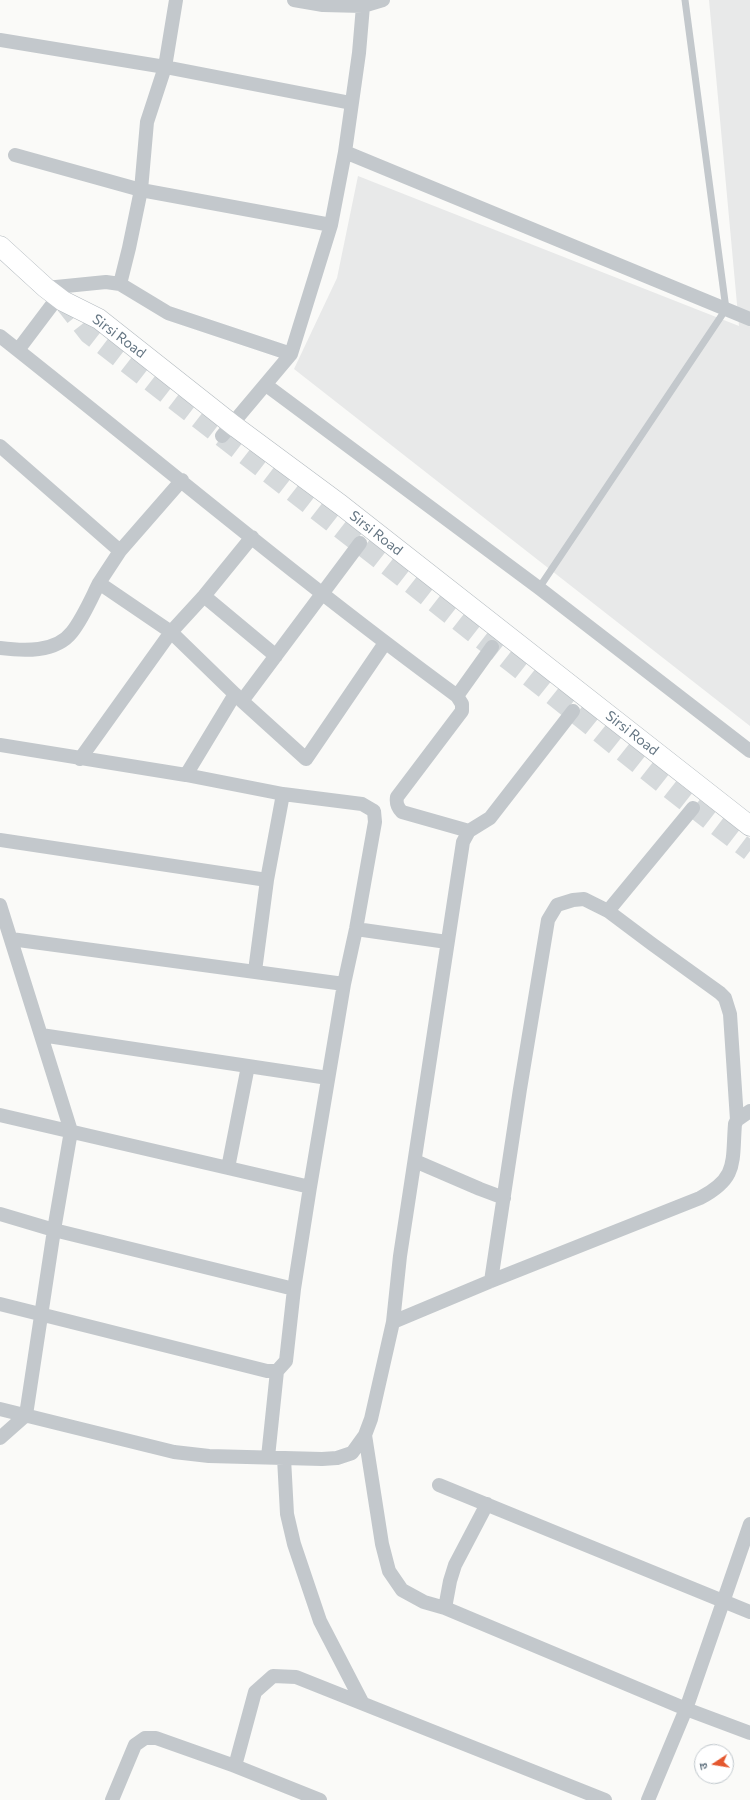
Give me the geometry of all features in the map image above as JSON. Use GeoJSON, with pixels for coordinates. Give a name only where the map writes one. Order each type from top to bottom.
{"type":"FeatureCollection","features":[{"type":"Feature","properties":{"kind":"main road","name":"Sirsi Road"},"geometry":{"type":"LineString","coordinates":[[0,246],[56,295],[99,319],[227,431],[341,505],[750,826]]}},
{"type":"Feature","properties":{"kind":"street"},"geometry":{"type":"LineString","coordinates":[[120,284],[141,190],[147,122],[165,67],[176,0]]}},
{"type":"Feature","properties":{"kind":"street"},"geometry":{"type":"LineString","coordinates":[[294,0],[362,6],[383,0]]}},
{"type":"Feature","properties":{"kind":"street"},"geometry":{"type":"LineString","coordinates":[[227,431],[291,354],[331,225],[345,152],[358,53],[362,6]]}},
{"type":"Feature","properties":{"kind":"street"},"geometry":{"type":"LineString","coordinates":[[0,40],[165,67],[351,103]]}},
{"type":"Feature","properties":{"kind":"street"},"geometry":{"type":"LineString","coordinates":[[345,152],[750,319]]}},
{"type":"Feature","properties":{"kind":"street"},"geometry":{"type":"LineString","coordinates":[[15,155],[141,190],[331,225]]}},
{"type":"Feature","properties":{"kind":"street"},"geometry":{"type":"LineString","coordinates":[[18,350],[56,295],[106,282],[120,284],[168,313],[291,354]]}},
{"type":"Feature","properties":{"kind":"street"},"geometry":{"type":"LineString","coordinates":[[0,336],[182,480],[322,594],[457,696],[462,704],[462,711],[397,797],[396,802],[398,808],[402,812],[468,831]]}},
{"type":"Feature","properties":{"kind":"street"},"geometry":{"type":"LineString","coordinates":[[266,385],[538,588],[750,752]]}},
{"type":"Feature","properties":{"kind":"street"},"geometry":{"type":"LineString","coordinates":[[0,446],[120,551]]}},
{"type":"Feature","properties":{"kind":"street"},"geometry":{"type":"LineString","coordinates":[[0,648],[18,650],[38,649],[59,644],[72,633],[99,583],[120,551],[182,480]]}},
{"type":"Feature","properties":{"kind":"street"},"geometry":{"type":"LineString","coordinates":[[80,759],[171,632],[204,596],[252,537]]}},
{"type":"Feature","properties":{"kind":"street"},"geometry":{"type":"LineString","coordinates":[[186,775],[238,698],[276,656],[360,543]]}},
{"type":"Feature","properties":{"kind":"street"},"geometry":{"type":"LineString","coordinates":[[99,583],[171,632],[238,698],[306,759],[385,643]]}},
{"type":"Feature","properties":{"kind":"street"},"geometry":{"type":"LineString","coordinates":[[204,596],[276,656]]}},
{"type":"Feature","properties":{"kind":"street"},"geometry":{"type":"LineString","coordinates":[[457,696],[492,647]]}},
{"type":"Feature","properties":{"kind":"street"},"geometry":{"type":"LineString","coordinates":[[0,1409],[174,1452],[209,1456],[284,1458],[337,1458],[352,1453],[365,1435],[371,1419],[393,1322],[400,1256],[463,842],[468,831],[490,818],[573,711]]}},
{"type":"Feature","properties":{"kind":"street"},"geometry":{"type":"LineString","coordinates":[[0,744],[80,759],[186,775],[283,794],[362,804],[374,812],[375,822],[356,930],[344,984],[310,1187],[294,1289],[286,1361],[277,1371],[268,1457]]}},
{"type":"Feature","properties":{"kind":"street"},"geometry":{"type":"LineString","coordinates":[[255,971],[267,880],[283,794]]}},
{"type":"Feature","properties":{"kind":"street"},"geometry":{"type":"LineString","coordinates":[[608,911],[692,808]]}},
{"type":"Feature","properties":{"kind":"street"},"geometry":{"type":"LineString","coordinates":[[0,840],[267,880]]}},
{"type":"Feature","properties":{"kind":"street"},"geometry":{"type":"LineString","coordinates":[[393,1322],[693,1200],[716,1189],[727,1179],[732,1164],[735,1124],[737,1120],[730,1014],[725,998],[608,911],[584,899],[573,900],[557,905],[548,920],[520,1088],[491,1281]]}},
{"type":"Feature","properties":{"kind":"street"},"geometry":{"type":"LineString","coordinates":[[0,905],[71,1132],[54,1230],[26,1415],[0,1438]]}},
{"type":"Feature","properties":{"kind":"street"},"geometry":{"type":"LineString","coordinates":[[356,930],[447,942]]}},
{"type":"Feature","properties":{"kind":"street"},"geometry":{"type":"LineString","coordinates":[[11,939],[344,984]]}},
{"type":"Feature","properties":{"kind":"street"},"geometry":{"type":"LineString","coordinates":[[41,1035],[328,1078]]}},
{"type":"Feature","properties":{"kind":"street"},"geometry":{"type":"LineString","coordinates":[[228,1168],[248,1066]]}},
{"type":"Feature","properties":{"kind":"street"},"geometry":{"type":"LineString","coordinates":[[737,1120],[750,1111]]}},
{"type":"Feature","properties":{"kind":"street"},"geometry":{"type":"LineString","coordinates":[[0,1115],[310,1187]]}},
{"type":"Feature","properties":{"kind":"street"},"geometry":{"type":"LineString","coordinates":[[415,1160],[504,1198]]}},
{"type":"Feature","properties":{"kind":"street"},"geometry":{"type":"LineString","coordinates":[[0,1214],[54,1230],[294,1289]]}},
{"type":"Feature","properties":{"kind":"street"},"geometry":{"type":"LineString","coordinates":[[0,1304],[267,1371],[277,1371]]}},
{"type":"Feature","properties":{"kind":"street"},"geometry":{"type":"LineString","coordinates":[[365,1435],[382,1544],[389,1571],[402,1590],[424,1602],[445,1608],[686,1709],[750,1734]]}},
{"type":"Feature","properties":{"kind":"street"},"geometry":{"type":"LineString","coordinates":[[284,1458],[287,1514],[294,1544],[320,1620],[362,1702]]}},
{"type":"Feature","properties":{"kind":"street"},"geometry":{"type":"LineString","coordinates":[[439,1485],[722,1602],[750,1612]]}},
{"type":"Feature","properties":{"kind":"street"},"geometry":{"type":"LineString","coordinates":[[445,1608],[450,1581],[455,1565],[487,1504]]}},
{"type":"Feature","properties":{"kind":"street"},"geometry":{"type":"LineString","coordinates":[[648,1800],[686,1709],[750,1524]]}},
{"type":"Feature","properties":{"kind":"street"},"geometry":{"type":"LineString","coordinates":[[235,1766],[256,1692],[273,1676],[296,1677],[605,1800]]}},
{"type":"Feature","properties":{"kind":"street"},"geometry":{"type":"LineString","coordinates":[[112,1800],[135,1745],[145,1738],[156,1738],[235,1766],[320,1800]]}},
{"type":"Feature","properties":{"kind":"lane"},"geometry":{"type":"LineString","coordinates":[[538,588],[726,309],[685,0]]}},
{"type":"Feature","properties":{"kind":"shaded area"},"geometry":{"type":"Polygon","coordinates":[[[709,0],[750,0],[750,726],[294,369],[337,278],[358,176],[739,326],[709,0]]]}},
{"type":"Feature","properties":{"kind":"tunnel"},"geometry":{"type":"LineString","coordinates":[[63,301],[89,334],[542,686],[690,805],[750,851]]}}]}
